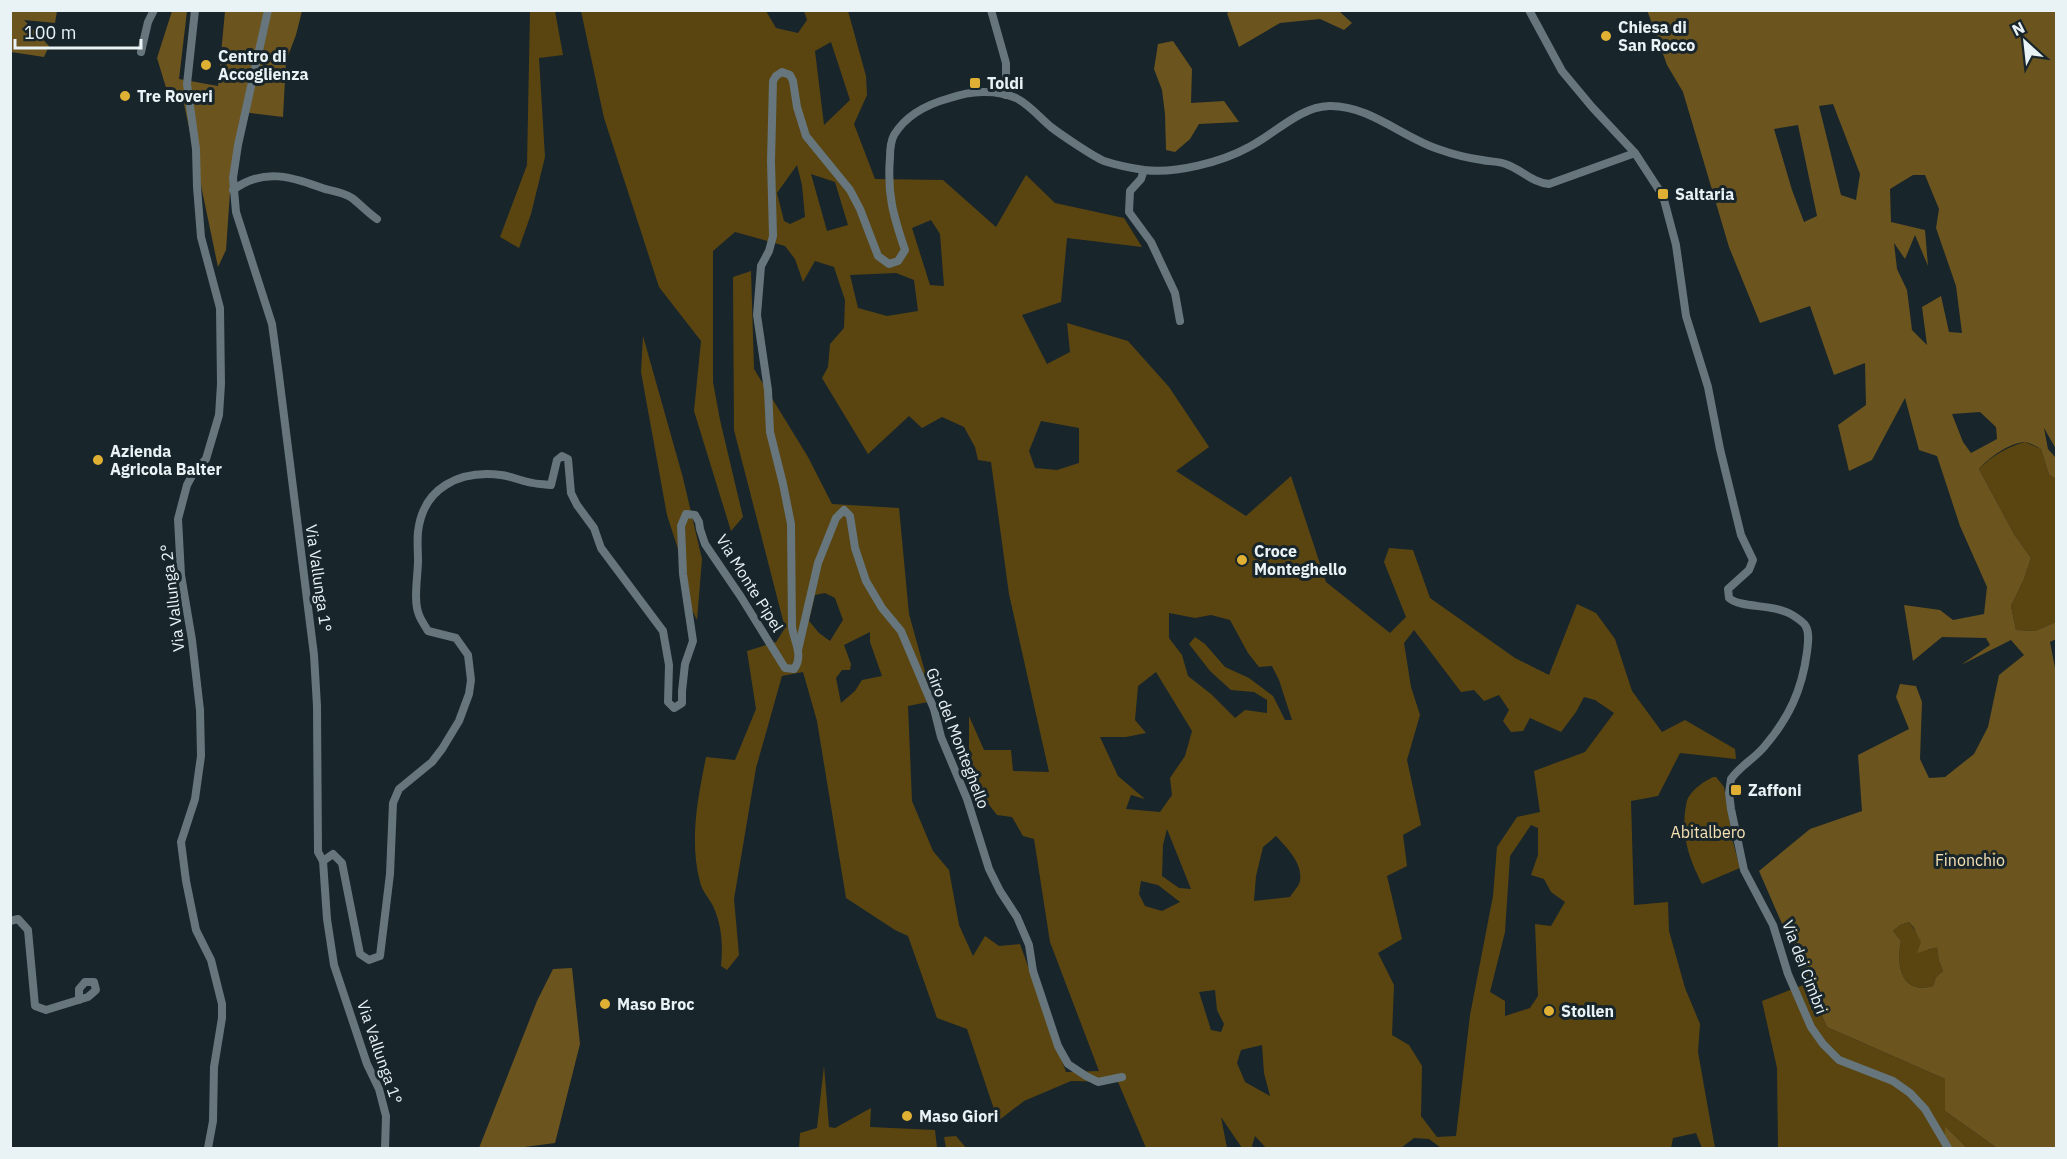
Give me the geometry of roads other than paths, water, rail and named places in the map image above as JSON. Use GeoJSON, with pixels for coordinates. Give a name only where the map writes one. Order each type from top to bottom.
{"type":"FeatureCollection","features":[{"type":"Feature","properties":{"kind":"street"},"geometry":{"type":"LineString","coordinates":[[141,52],[148,22],[154,10]]}},
{"type":"Feature","properties":{"kind":"street","name":"Via Vallunga 2°"},"geometry":{"type":"LineString","coordinates":[[195,10],[187,84],[196,149],[201,237],[220,308],[221,384],[219,415],[206,459],[194,472],[187,485],[178,519],[181,575],[192,640],[200,710],[201,756],[195,799],[181,842],[196,930],[211,960],[222,1004],[214,1067],[213,1121],[208,1149]]}},
{"type":"Feature","properties":{"kind":"street","name":"Via Vallunga 1°"},"geometry":{"type":"LineString","coordinates":[[268,10],[238,145],[233,190],[236,212],[269,313],[275,346],[314,655],[317,706],[318,852],[323,861],[327,919],[334,965],[367,1064],[379,1089],[386,1116],[385,1149]]}},
{"type":"Feature","properties":{"kind":"street"},"geometry":{"type":"LineString","coordinates":[[991,10],[1006,63],[1006,96],[1028,105],[1052,127],[1103,161],[1157,171],[1227,158],[1249,148],[1293,119],[1319,108],[1331,106],[1344,108],[1384,123],[1436,148],[1509,165],[1538,183],[1549,184],[1635,153]]}},
{"type":"Feature","properties":{"kind":"street"},"geometry":{"type":"LineString","coordinates":[[1529,10],[1563,71],[1592,107],[1635,153]]}},
{"type":"Feature","properties":{"kind":"street","name":"Via Monte Pipel"},"geometry":{"type":"LineString","coordinates":[[323,861],[333,854],[342,863],[360,954],[369,960],[380,956],[390,874],[393,803],[399,789],[432,762],[442,749],[459,721],[469,694],[471,680],[468,655],[456,638],[428,630],[419,616],[416,603],[420,520],[433,495],[455,479],[479,474],[503,475],[529,482],[551,484],[557,460],[562,456],[568,459],[571,493],[577,506],[594,528],[601,548],[663,631],[669,665],[668,702],[674,708],[682,703],[685,664],[693,641],[683,574],[681,526],[686,514],[695,515],[705,544],[785,668],[794,669],[799,663],[792,627],[791,524],[770,432],[768,390],[757,315],[761,266],[773,236],[771,161],[773,81],[782,72],[790,75],[794,81],[797,108],[807,136],[850,190],[878,256],[889,264],[898,261],[905,249],[889,195],[889,170],[894,135],[914,113],[932,103],[969,93],[984,92],[1006,96]]}},
{"type":"Feature","properties":{"kind":"street"},"geometry":{"type":"LineString","coordinates":[[1633,144],[1635,153]]}},
{"type":"Feature","properties":{"kind":"street","name":"Via dei Cimbri"},"geometry":{"type":"LineString","coordinates":[[1635,153],[1663,196],[1676,245],[1686,316],[1708,387],[1722,459],[1741,535],[1753,560],[1749,570],[1728,589],[1729,598],[1735,603],[1784,611],[1805,626],[1808,637],[1798,695],[1762,750],[1731,779],[1729,793],[1744,870],[1773,925],[1788,974],[1811,1027],[1823,1044],[1839,1060],[1893,1081],[1910,1093],[1925,1109],[1948,1149]]}},
{"type":"Feature","properties":{"kind":"street"},"geometry":{"type":"LineString","coordinates":[[1144,170],[1141,179],[1130,191],[1129,212],[1154,247],[1175,293],[1180,321]]}},
{"type":"Feature","properties":{"kind":"street"},"geometry":{"type":"LineString","coordinates":[[233,190],[255,177],[289,177],[351,198],[377,219]]}},
{"type":"Feature","properties":{"kind":"street","name":"Giro del Monteghello"},"geometry":{"type":"LineString","coordinates":[[798,650],[818,563],[836,518],[844,510],[850,516],[855,548],[866,581],[882,608],[901,631],[934,709],[941,736],[967,799],[989,869],[1017,917],[1029,945],[1033,971],[1058,1046],[1068,1064],[1098,1082],[1122,1077]]}},
{"type":"Feature","properties":{"kind":"street"},"geometry":{"type":"LineString","coordinates":[[10,921],[18,920],[28,930],[35,1006],[46,1010],[80,1000]]}},
{"type":"Feature","properties":{"kind":"place","name":"Chiesa di San Rocco"},"geometry":{"type":"Point","coordinates":[1606,36]}},
{"type":"Feature","properties":{"kind":"place","name":"Centro di Accoglienza"},"geometry":{"type":"Point","coordinates":[206,65]}},
{"type":"Feature","properties":{"kind":"place","name":"Toldi"},"geometry":{"type":"Point","coordinates":[975,83]}},
{"type":"Feature","properties":{"kind":"place","name":"Tre Roveri"},"geometry":{"type":"Point","coordinates":[125,96]}},
{"type":"Feature","properties":{"kind":"place","name":"Saltaria"},"geometry":{"type":"Point","coordinates":[1663,194]}},
{"type":"Feature","properties":{"kind":"place","name":"Azienda Agricola Balter"},"geometry":{"type":"Point","coordinates":[98,460]}},
{"type":"Feature","properties":{"kind":"place","name":"Croce Monteghello"},"geometry":{"type":"Point","coordinates":[1242,560]}},
{"type":"Feature","properties":{"kind":"place","name":"Zaffoni"},"geometry":{"type":"Point","coordinates":[1736,790]}},
{"type":"Feature","properties":{"kind":"place","name":"Maso Broc"},"geometry":{"type":"Point","coordinates":[605,1004]}},
{"type":"Feature","properties":{"kind":"place","name":"Stollen"},"geometry":{"type":"Point","coordinates":[1549,1011]}},
{"type":"Feature","properties":{"kind":"place","name":"Maso Giori"},"geometry":{"type":"Point","coordinates":[907,1116]}},
{"type":"Feature","properties":{"kind":"park label","name":"Abitalbero"},"geometry":{"type":"Point","coordinates":[1708,832]}},
{"type":"Feature","properties":{"kind":"park label","name":"Finonchio"},"geometry":{"type":"Point","coordinates":[1970,860]}}]}
